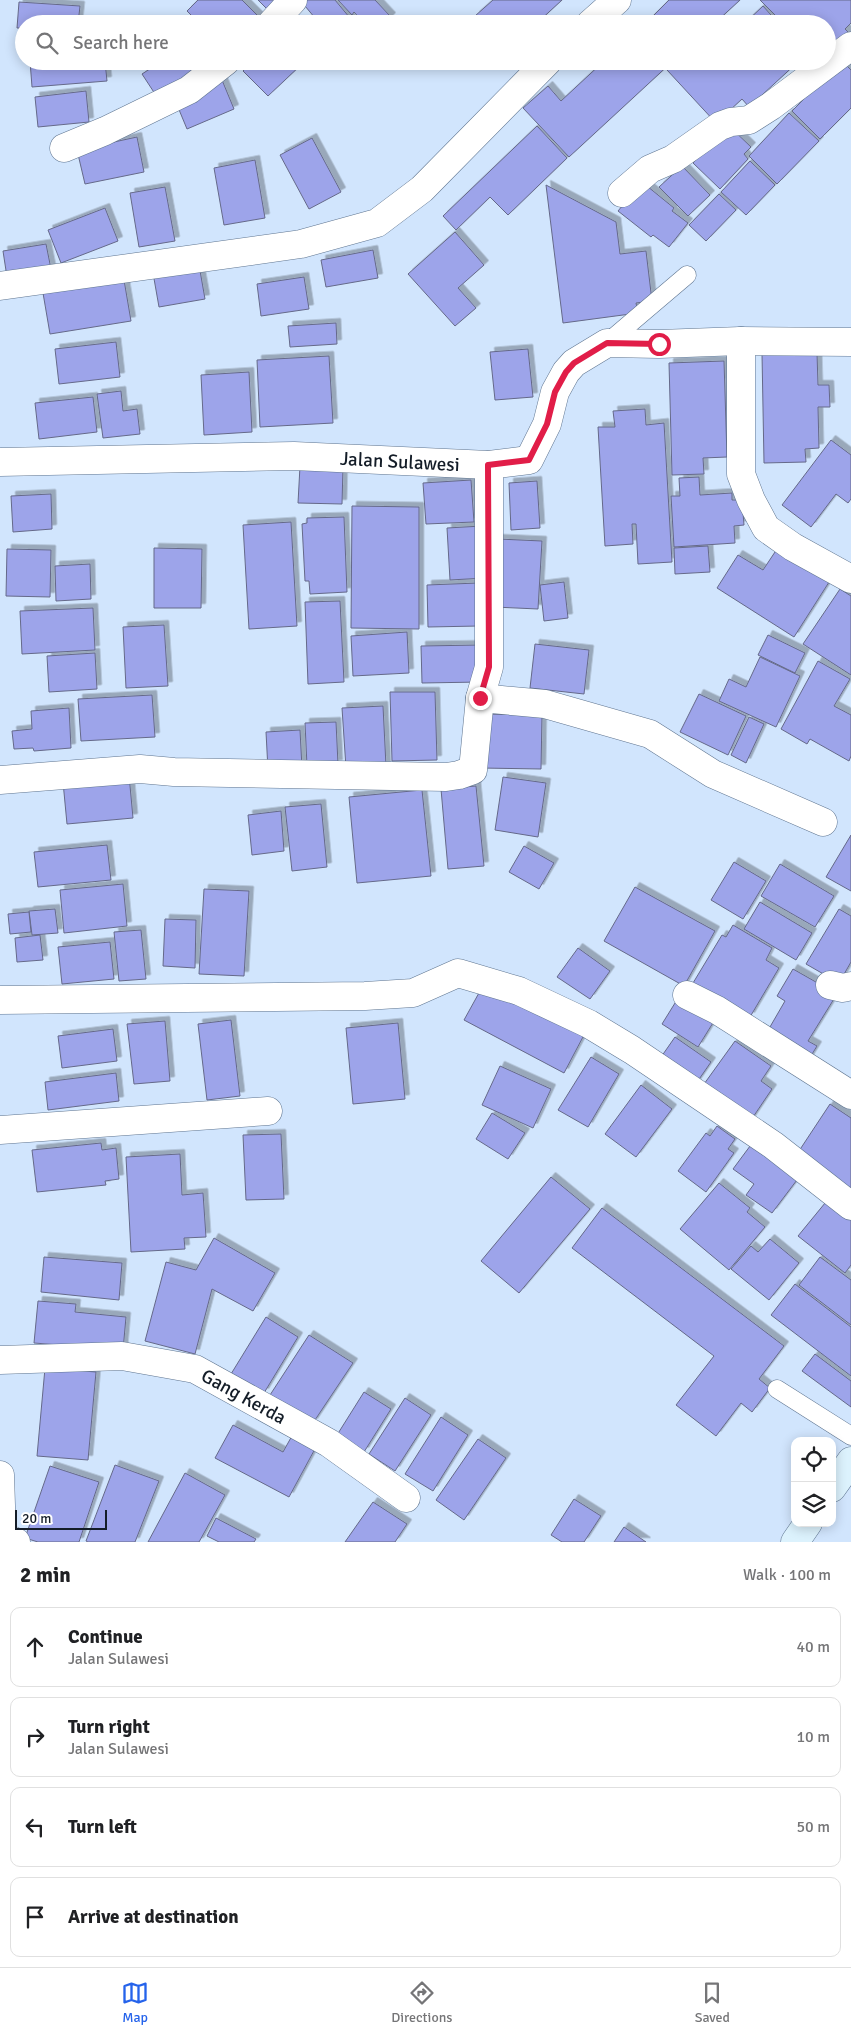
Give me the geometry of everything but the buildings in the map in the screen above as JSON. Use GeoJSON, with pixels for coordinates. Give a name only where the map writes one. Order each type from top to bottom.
{"type":"FeatureCollection","features":[{"type":"Feature","properties":{"kind":"street"},"geometry":{"type":"LineString","coordinates":[[279,15],[293,0]]}},
{"type":"Feature","properties":{"kind":"street"},"geometry":{"type":"LineString","coordinates":[[600,15],[617,0]]}},
{"type":"Feature","properties":{"kind":"street"},"geometry":{"type":"LineString","coordinates":[[836,57],[851,46]]}},
{"type":"Feature","properties":{"kind":"street"},"geometry":{"type":"LineString","coordinates":[[64,148],[105,131],[189,90],[215,70]]}},
{"type":"Feature","properties":{"kind":"street"},"geometry":{"type":"LineString","coordinates":[[0,286],[301,244],[378,224],[422,189],[539,70]]}},
{"type":"Feature","properties":{"kind":"street"},"geometry":{"type":"LineString","coordinates":[[622,193],[650,169],[673,159],[720,126],[731,122],[749,120],[819,70]]}},
{"type":"Feature","properties":{"kind":"street"},"geometry":{"type":"LineString","coordinates":[[741,341],[741,474],[751,500],[766,528],[793,547],[851,578]]}},
{"type":"Feature","properties":{"kind":"street"},"geometry":{"type":"LineString","coordinates":[[607,343],[851,342]]}},
{"type":"Feature","properties":{"kind":"street","name":"Jalan Sulawesi"},"geometry":{"type":"LineString","coordinates":[[0,462],[294,456],[488,465],[529,460],[547,424],[555,392],[566,372],[574,363],[607,343]]}},
{"type":"Feature","properties":{"kind":"street"},"geometry":{"type":"LineString","coordinates":[[0,780],[140,769],[174,772],[446,777],[472,770],[480,698],[489,667],[488,465]]}},
{"type":"Feature","properties":{"kind":"street"},"geometry":{"type":"LineString","coordinates":[[480,698],[545,704],[650,734],[714,774],[823,822]]}},
{"type":"Feature","properties":{"kind":"street"},"geometry":{"type":"LineString","coordinates":[[0,1000],[365,996],[413,993],[458,973],[519,991],[589,1024],[632,1050],[773,1145],[851,1206]]}},
{"type":"Feature","properties":{"kind":"street"},"geometry":{"type":"LineString","coordinates":[[687,995],[717,1010],[851,1095]]}},
{"type":"Feature","properties":{"kind":"street"},"geometry":{"type":"LineString","coordinates":[[0,1130],[268,1110]]}},
{"type":"Feature","properties":{"kind":"street","name":"Gang Kerda"},"geometry":{"type":"LineString","coordinates":[[0,1360],[122,1356],[196,1369],[329,1443],[406,1498]]}},
{"type":"Feature","properties":{"kind":"street"},"geometry":{"type":"LineString","coordinates":[[836,1482],[851,1461]]}},
{"type":"Feature","properties":{"kind":"street"},"geometry":{"type":"LineString","coordinates":[[0,1475],[7,1540]]}},
{"type":"Feature","properties":{"kind":"street"},"geometry":{"type":"LineString","coordinates":[[795,1542],[805,1527]]}},
{"type":"Feature","properties":{"kind":"lane"},"geometry":{"type":"LineString","coordinates":[[607,343],[687,275]]}},
{"type":"Feature","properties":{"kind":"lane"},"geometry":{"type":"LineString","coordinates":[[777,1389],[851,1436]]}},
{"type":"Feature","properties":{"kind":"route"},"geometry":{"type":"LineString","coordinates":[[480,698],[489,667],[488,465],[529,460],[547,424],[555,392],[566,372],[574,363],[607,343],[659,344]]}}]}
